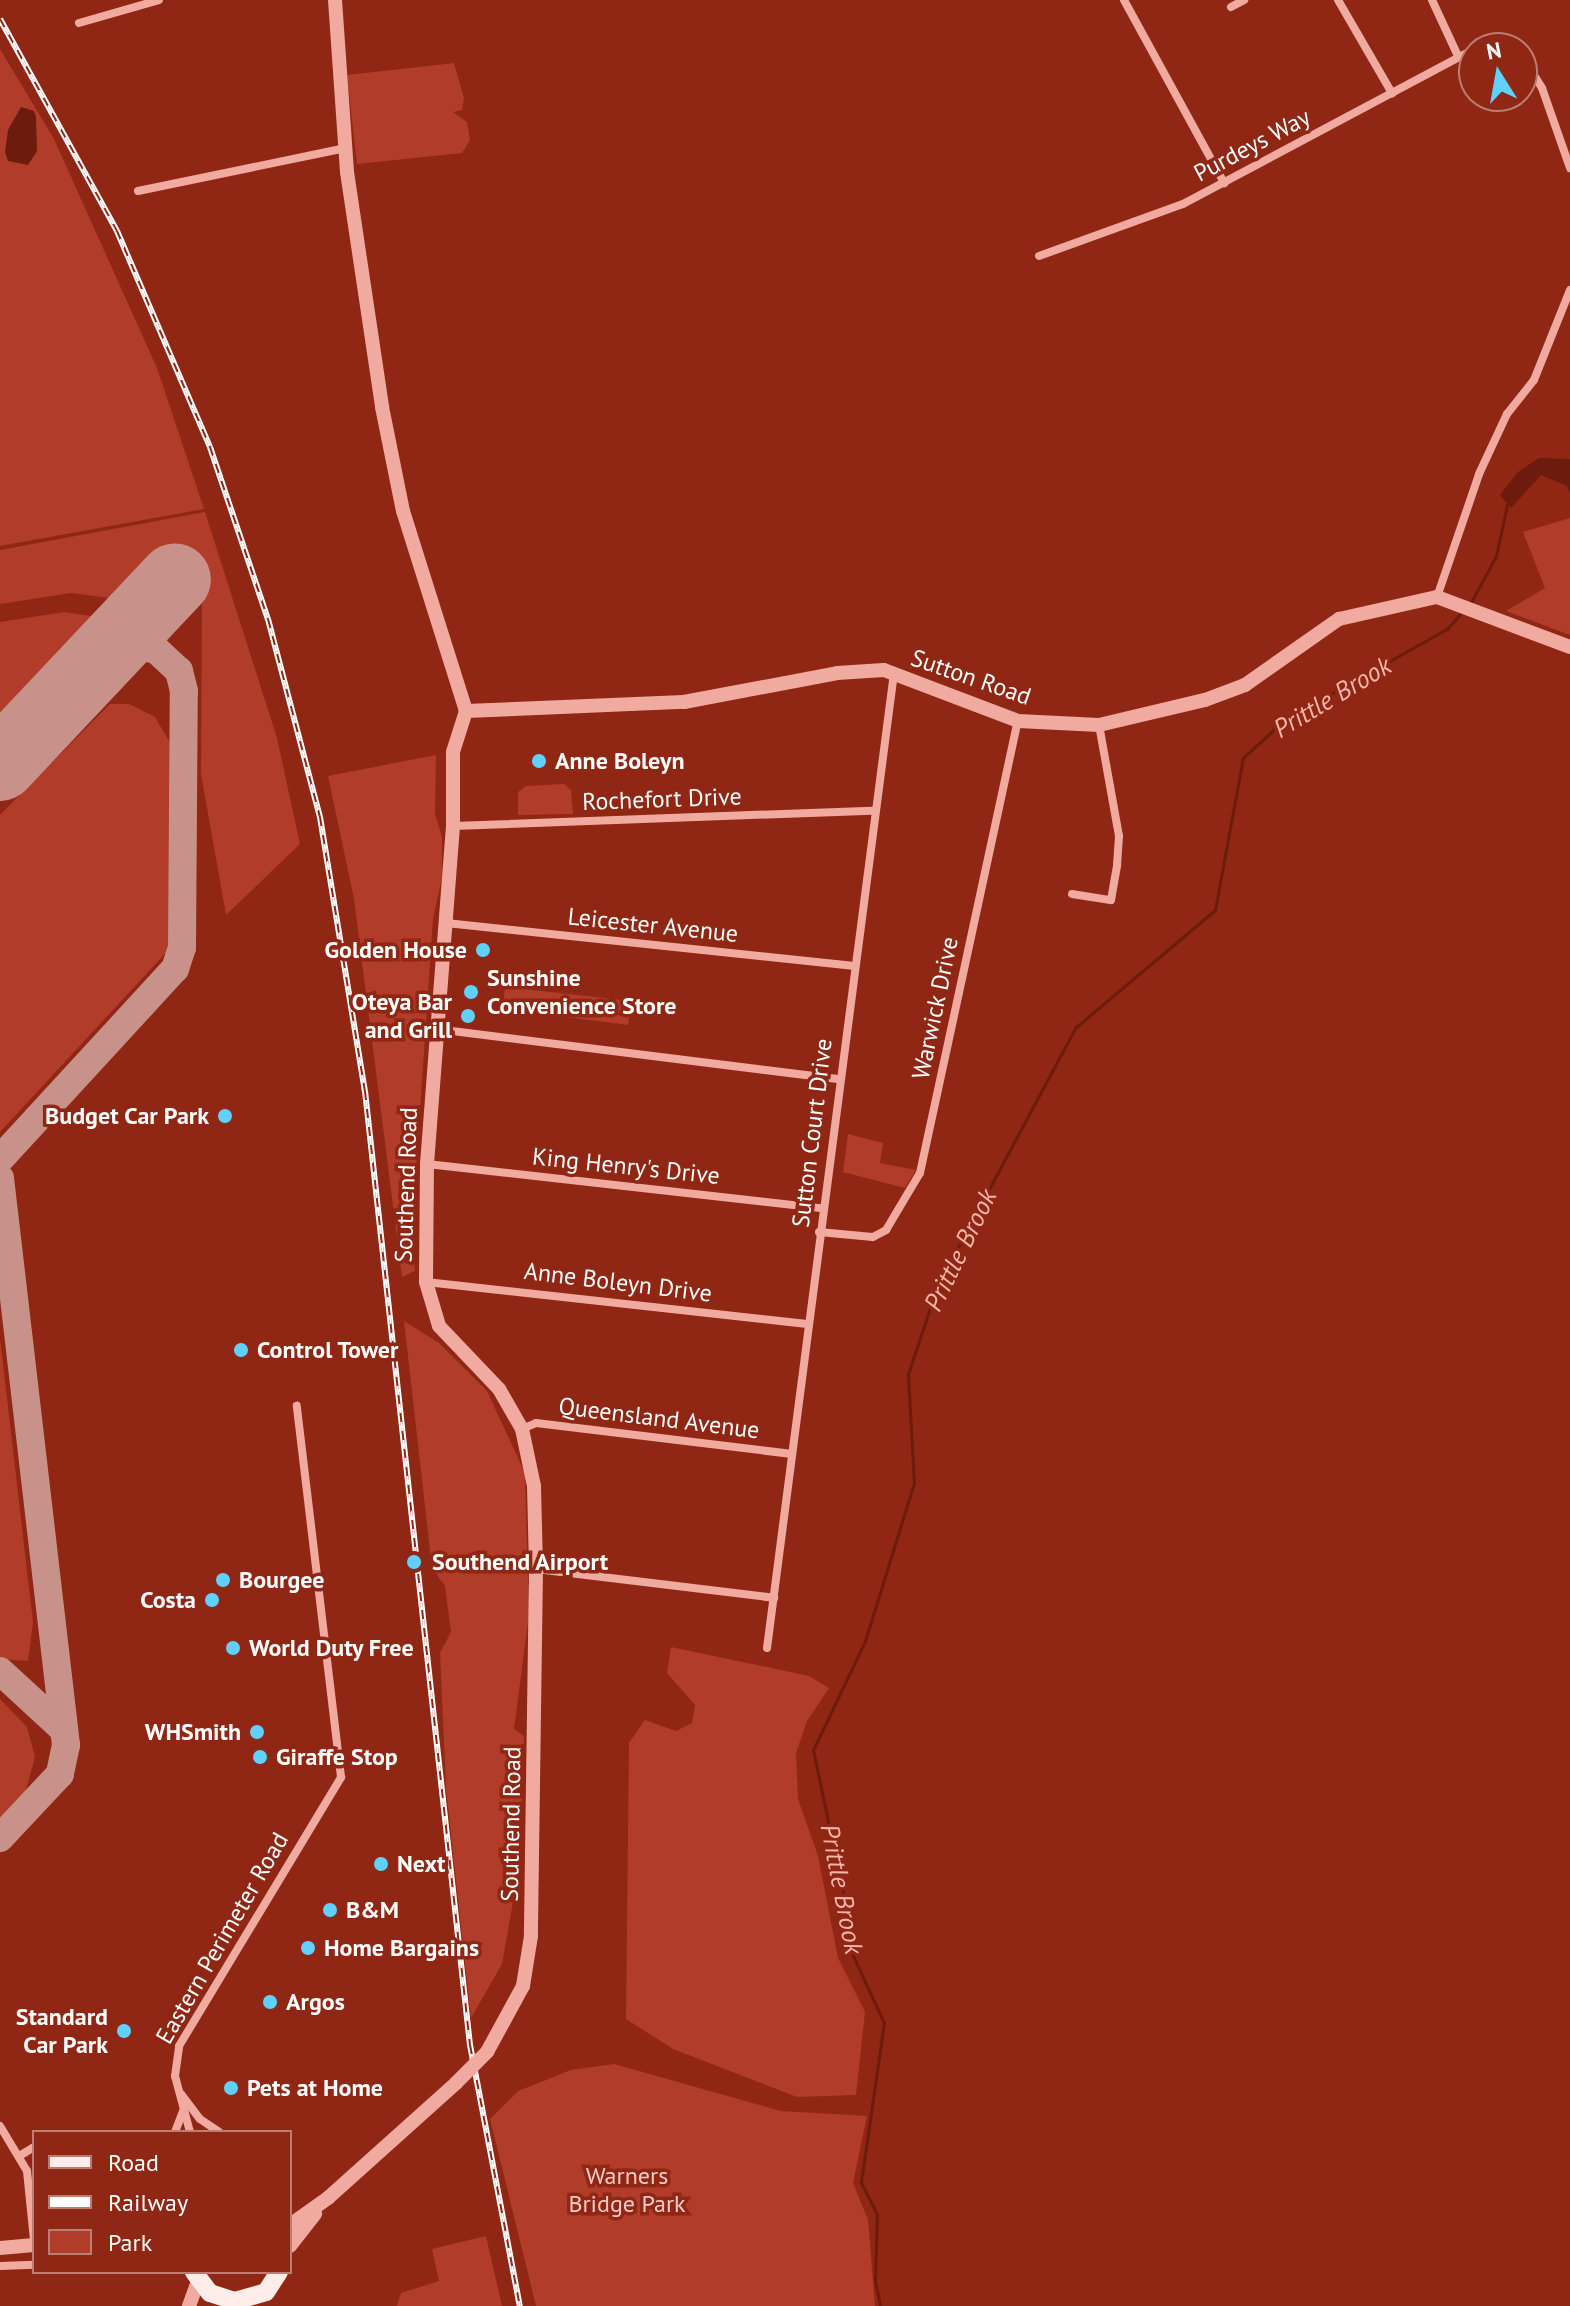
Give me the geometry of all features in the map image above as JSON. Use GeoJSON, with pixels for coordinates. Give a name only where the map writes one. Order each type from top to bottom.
{"type":"FeatureCollection","features":[{"type":"Feature","properties":{"kind":"main road"},"geometry":{"type":"LineString","coordinates":[[196,2276],[228,2303],[266,2292],[278,2275]]}},
{"type":"Feature","properties":{"kind":"main road"},"geometry":{"type":"LineString","coordinates":[[272,2306],[278,2275]]}},
{"type":"Feature","properties":{"kind":"street"},"geometry":{"type":"LineString","coordinates":[[79,23],[159,0]]}},
{"type":"Feature","properties":{"kind":"street"},"geometry":{"type":"LineString","coordinates":[[335,0],[345,148],[365,313],[403,511],[466,711]]}},
{"type":"Feature","properties":{"kind":"street"},"geometry":{"type":"LineString","coordinates":[[1124,0],[1224,183]]}},
{"type":"Feature","properties":{"kind":"street"},"geometry":{"type":"LineString","coordinates":[[1231,7],[1244,0]]}},
{"type":"Feature","properties":{"kind":"street"},"geometry":{"type":"LineString","coordinates":[[1338,0],[1392,93]]}},
{"type":"Feature","properties":{"kind":"street"},"geometry":{"type":"LineString","coordinates":[[1432,0],[1458,56]]}},
{"type":"Feature","properties":{"kind":"street","name":"Purdeys Way"},"geometry":{"type":"LineString","coordinates":[[1039,256],[1183,204],[1458,56]]}},
{"type":"Feature","properties":{"kind":"street"},"geometry":{"type":"LineString","coordinates":[[1538,78],[1566,144],[1570,168]]}},
{"type":"Feature","properties":{"kind":"street"},"geometry":{"type":"LineString","coordinates":[[138,191],[345,148]]}},
{"type":"Feature","properties":{"kind":"street"},"geometry":{"type":"LineString","coordinates":[[1570,290],[1534,380],[1507,414],[1479,474],[1437,597],[1570,647]]}},
{"type":"Feature","properties":{"kind":"street","name":"Sutton Road"},"geometry":{"type":"LineString","coordinates":[[466,711],[684,702],[837,673],[894,673],[1018,721],[1099,725],[1205,700],[1245,685],[1339,619],[1437,597]]}},
{"type":"Feature","properties":{"kind":"street","name":"Sutton Court Drive"},"geometry":{"type":"LineString","coordinates":[[767,1648],[805,1324],[855,966],[872,811],[894,673]]}},
{"type":"Feature","properties":{"kind":"street","name":"Southend Road"},"geometry":{"type":"LineString","coordinates":[[328,2198],[487,2052],[523,1986],[531,1936],[536,1569],[534,1486],[522,1429],[499,1389],[439,1326],[426,1282],[427,1164],[453,826],[453,752],[466,711]]}},
{"type":"Feature","properties":{"kind":"street","name":"Warwick Drive"},"geometry":{"type":"LineString","coordinates":[[819,1232],[873,1237],[886,1230],[920,1173],[1018,721]]}},
{"type":"Feature","properties":{"kind":"street"},"geometry":{"type":"LineString","coordinates":[[1072,894],[1111,900],[1117,865],[1119,836],[1099,725]]}},
{"type":"Feature","properties":{"kind":"street","name":"Rochefort Drive"},"geometry":{"type":"LineString","coordinates":[[453,826],[872,811]]}},
{"type":"Feature","properties":{"kind":"street","name":"Leicester Avenue"},"geometry":{"type":"LineString","coordinates":[[446,923],[855,966]]}},
{"type":"Feature","properties":{"kind":"street"},"geometry":{"type":"LineString","coordinates":[[436,1029],[838,1079]]}},
{"type":"Feature","properties":{"kind":"street","name":"King Henry's Drive"},"geometry":{"type":"LineString","coordinates":[[427,1164],[821,1208]]}},
{"type":"Feature","properties":{"kind":"street","name":"Anne Boleyn Drive"},"geometry":{"type":"LineString","coordinates":[[426,1282],[805,1324]]}},
{"type":"Feature","properties":{"kind":"street","name":"Eastern Perimeter Road"},"geometry":{"type":"LineString","coordinates":[[190,2130],[178,2090],[174,2060],[179,2046],[318,1808],[338,1786],[341,1764],[297,1406]]}},
{"type":"Feature","properties":{"kind":"street","name":"Queensland Avenue"},"geometry":{"type":"LineString","coordinates":[[522,1429],[536,1423],[792,1454]]}},
{"type":"Feature","properties":{"kind":"street"},"geometry":{"type":"LineString","coordinates":[[536,1569],[774,1598]]}},
{"type":"Feature","properties":{"kind":"street"},"geometry":{"type":"LineString","coordinates":[[178,2090],[216,2130]]}},
{"type":"Feature","properties":{"kind":"street"},"geometry":{"type":"LineString","coordinates":[[176,2130],[183,2108]]}},
{"type":"Feature","properties":{"kind":"street"},"geometry":{"type":"LineString","coordinates":[[196,2130],[210,2125]]}},
{"type":"Feature","properties":{"kind":"street"},"geometry":{"type":"LineString","coordinates":[[0,2126],[32,2177]]}},
{"type":"Feature","properties":{"kind":"street"},"geometry":{"type":"LineString","coordinates":[[22,2159],[32,2149]]}},
{"type":"Feature","properties":{"kind":"street"},"geometry":{"type":"LineString","coordinates":[[22,2159],[32,2194]]}},
{"type":"Feature","properties":{"kind":"street"},"geometry":{"type":"LineString","coordinates":[[292,2224],[328,2198]]}},
{"type":"Feature","properties":{"kind":"street"},"geometry":{"type":"LineString","coordinates":[[292,2243],[328,2198]]}},
{"type":"Feature","properties":{"kind":"street"},"geometry":{"type":"LineString","coordinates":[[0,2248],[32,2243]]}},
{"type":"Feature","properties":{"kind":"street"},"geometry":{"type":"LineString","coordinates":[[0,2266],[32,2265]]}},
{"type":"Feature","properties":{"kind":"street"},"geometry":{"type":"LineString","coordinates":[[189,2306],[196,2276]]}},
{"type":"Feature","properties":{"kind":"green space"},"geometry":{"type":"Polygon","coordinates":[[[0,49],[54,139],[157,368],[204,509],[0,546],[0,49]]]}},
{"type":"Feature","properties":{"kind":"green space"},"geometry":{"type":"Polygon","coordinates":[[[454,63],[464,98],[462,110],[453,112],[467,122],[470,140],[462,153],[357,164],[347,75],[454,63]]]}},
{"type":"Feature","properties":{"kind":"green space"},"geometry":{"type":"Polygon","coordinates":[[[205,512],[277,738],[300,844],[226,915],[201,774],[202,599],[160,559],[134,574],[117,599],[71,593],[0,604],[0,550],[205,512]]]}},
{"type":"Feature","properties":{"kind":"green space"},"geometry":{"type":"Polygon","coordinates":[[[1570,518],[1570,635],[1506,611],[1545,588],[1523,532],[1570,518]]]}},
{"type":"Feature","properties":{"kind":"green space"},"geometry":{"type":"Polygon","coordinates":[[[64,612],[103,618],[0,728],[0,622],[64,612]]]}},
{"type":"Feature","properties":{"kind":"green space"},"geometry":{"type":"Polygon","coordinates":[[[110,704],[129,704],[155,717],[172,746],[174,944],[0,1132],[0,815],[110,704]]]}},
{"type":"Feature","properties":{"kind":"green space"},"geometry":{"type":"Polygon","coordinates":[[[436,755],[435,814],[442,837],[442,877],[433,919],[416,1170],[410,1172],[407,1205],[415,1271],[402,1277],[354,899],[328,776],[436,755]]]}},
{"type":"Feature","properties":{"kind":"green space"},"geometry":{"type":"Polygon","coordinates":[[[564,784],[571,790],[573,814],[518,815],[518,792],[526,786],[564,784]]]}},
{"type":"Feature","properties":{"kind":"green space"},"geometry":{"type":"Polygon","coordinates":[[[505,987],[631,1001],[628,1025],[503,1009],[505,987]]]}},
{"type":"Feature","properties":{"kind":"green space"},"geometry":{"type":"Polygon","coordinates":[[[848,1134],[883,1143],[880,1163],[916,1170],[905,1188],[843,1172],[848,1134]]]}},
{"type":"Feature","properties":{"kind":"green space"},"geometry":{"type":"Polygon","coordinates":[[[404,1321],[439,1343],[487,1391],[525,1473],[529,1615],[514,1729],[524,1736],[519,1893],[513,1902],[502,1964],[471,2018],[446,1788],[440,1653],[451,1632],[445,1586],[432,1568],[404,1321]]]}},
{"type":"Feature","properties":{"kind":"green space"},"geometry":{"type":"Polygon","coordinates":[[[0,1338],[33,1622],[28,1661],[0,1659],[0,1338]]]}},
{"type":"Feature","properties":{"kind":"green space"},"geometry":{"type":"Polygon","coordinates":[[[671,1647],[809,1676],[829,1688],[807,1721],[796,1753],[798,1799],[818,1856],[838,1958],[865,2012],[856,2095],[797,2097],[673,2049],[626,2019],[629,1743],[645,1720],[676,1731],[692,1723],[695,1705],[667,1673],[671,1647]]]}},
{"type":"Feature","properties":{"kind":"green space"},"geometry":{"type":"Polygon","coordinates":[[[0,1699],[27,1727],[35,1757],[26,1790],[0,1818],[0,1699]]]}},
{"type":"Feature","properties":{"kind":"green space","name":"Warners Bridge Park"},"geometry":{"type":"Polygon","coordinates":[[[614,2064],[781,2111],[867,2116],[853,2183],[868,2220],[875,2306],[536,2306],[490,2119],[518,2091],[571,2070],[614,2064]]]}},
{"type":"Feature","properties":{"kind":"green space"},"geometry":{"type":"Polygon","coordinates":[[[486,2236],[502,2306],[397,2306],[401,2293],[439,2281],[432,2249],[486,2236]]]}},
{"type":"Feature","properties":{"kind":"shaded area"},"geometry":{"type":"Polygon","coordinates":[[[21,107],[34,111],[36,117],[37,151],[28,165],[8,161],[5,152],[8,130],[21,107]]]}},
{"type":"Feature","properties":{"kind":"shaded area"},"geometry":{"type":"Polygon","coordinates":[[[1539,458],[1570,459],[1570,493],[1567,486],[1541,475],[1511,508],[1500,495],[1518,472],[1539,458]]]}},
{"type":"Feature","properties":{"kind":"waterway","name":"Prittle Brook"},"geometry":{"type":"LineString","coordinates":[[1470,604],[1496,556],[1508,500]]}},
{"type":"Feature","properties":{"kind":"waterway","name":"Prittle Brook"},"geometry":{"type":"LineString","coordinates":[[880,2306],[875,2280],[877,2214],[861,2182],[884,2023],[849,1947],[848,1916],[813,1750],[865,1641],[914,1483],[908,1374],[938,1284],[1076,1027],[1215,910],[1243,758],[1284,720],[1447,629],[1462,612]]}},
{"type":"Feature","properties":{"kind":"taxiway"},"geometry":{"type":"LineString","coordinates":[[0,1159],[175,969],[182,948],[184,691],[179,671],[155,649],[137,647],[97,662]]}},
{"type":"Feature","properties":{"kind":"taxiway"},"geometry":{"type":"LineString","coordinates":[[0,1178],[66,1745],[60,1774],[0,1838]]}},
{"type":"Feature","properties":{"kind":"taxiway"},"geometry":{"type":"LineString","coordinates":[[0,1671],[62,1728]]}},
{"type":"Feature","properties":{"kind":"runway"},"geometry":{"type":"LineString","coordinates":[[0,765],[175,579]]}},
{"type":"Feature","properties":{"kind":"railway"},"geometry":{"type":"LineString","coordinates":[[0,19],[117,231],[210,447],[268,619],[320,817],[365,1091],[470,2045],[520,2306]]}},
{"type":"Feature","properties":{"kind":"place","name":"Anne Boleyn"},"geometry":{"type":"Point","coordinates":[539,761]}},
{"type":"Feature","properties":{"kind":"place","name":"Golden House"},"geometry":{"type":"Point","coordinates":[483,950]}},
{"type":"Feature","properties":{"kind":"place","name":"Sunshine Convenience Store"},"geometry":{"type":"Point","coordinates":[471,992]}},
{"type":"Feature","properties":{"kind":"place","name":"Oteya Bar and Grill"},"geometry":{"type":"Point","coordinates":[468,1016]}},
{"type":"Feature","properties":{"kind":"place","name":"Budget Car Park"},"geometry":{"type":"Point","coordinates":[225,1116]}},
{"type":"Feature","properties":{"kind":"place","name":"Control Tower"},"geometry":{"type":"Point","coordinates":[241,1350]}},
{"type":"Feature","properties":{"kind":"place","name":"Southend Airport"},"geometry":{"type":"Point","coordinates":[414,1562]}},
{"type":"Feature","properties":{"kind":"place","name":"Bourgee"},"geometry":{"type":"Point","coordinates":[223,1580]}},
{"type":"Feature","properties":{"kind":"place","name":"Costa"},"geometry":{"type":"Point","coordinates":[212,1600]}},
{"type":"Feature","properties":{"kind":"place","name":"World Duty Free"},"geometry":{"type":"Point","coordinates":[233,1648]}},
{"type":"Feature","properties":{"kind":"place","name":"WHSmith"},"geometry":{"type":"Point","coordinates":[257,1732]}},
{"type":"Feature","properties":{"kind":"place","name":"Giraffe Stop"},"geometry":{"type":"Point","coordinates":[260,1757]}},
{"type":"Feature","properties":{"kind":"place","name":"Next"},"geometry":{"type":"Point","coordinates":[381,1864]}},
{"type":"Feature","properties":{"kind":"place","name":"B&M"},"geometry":{"type":"Point","coordinates":[330,1910]}},
{"type":"Feature","properties":{"kind":"place","name":"Home Bargains"},"geometry":{"type":"Point","coordinates":[308,1948]}},
{"type":"Feature","properties":{"kind":"place","name":"Argos"},"geometry":{"type":"Point","coordinates":[270,2002]}},
{"type":"Feature","properties":{"kind":"place","name":"Standard Car Park"},"geometry":{"type":"Point","coordinates":[124,2031]}},
{"type":"Feature","properties":{"kind":"place","name":"Pets at Home"},"geometry":{"type":"Point","coordinates":[231,2088]}}]}
